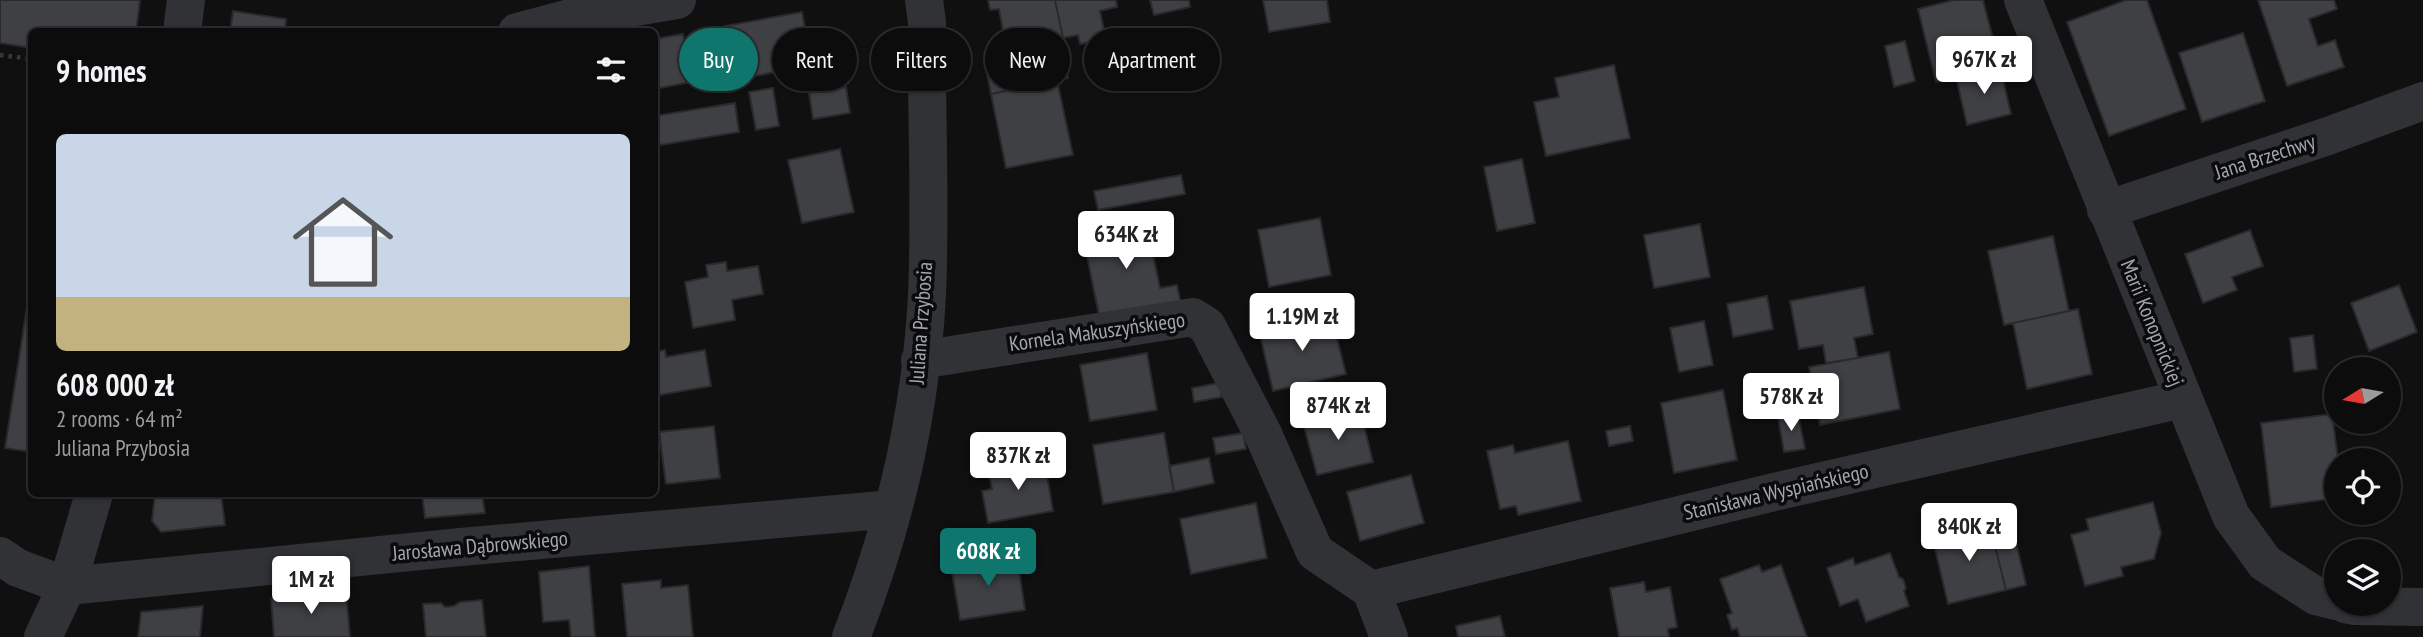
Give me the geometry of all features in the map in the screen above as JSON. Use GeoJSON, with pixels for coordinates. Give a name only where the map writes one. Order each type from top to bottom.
{"type":"FeatureCollection","features":[{"type":"Feature","properties":{"kind":"street"},"geometry":{"type":"LineString","coordinates":[[183,28],[187,0]]}},
{"type":"Feature","properties":{"kind":"street"},"geometry":{"type":"LineString","coordinates":[[524,28],[555,9],[677,0]]}},
{"type":"Feature","properties":{"kind":"street","name":"Juliana Przybosia"},"geometry":{"type":"LineString","coordinates":[[850,637],[892,509],[909,440],[920,360],[927,295],[927,22],[924,0]]}},
{"type":"Feature","properties":{"kind":"street","name":"Marii Konopnickiej"},"geometry":{"type":"LineString","coordinates":[[2023,0],[2231,516],[2265,563],[2316,596],[2324,598]]}},
{"type":"Feature","properties":{"kind":"street","name":"Jana Brzechwy"},"geometry":{"type":"LineString","coordinates":[[2106,209],[2328,136],[2423,101]]}},
{"type":"Feature","properties":{"kind":"street","name":"Kornela Makuszyńskiego"},"geometry":{"type":"LineString","coordinates":[[920,360],[1193,317],[1207,326],[1263,434],[1315,552],[1371,590]]}},
{"type":"Feature","properties":{"kind":"street","name":"Stanisława Wyspiańskiego"},"geometry":{"type":"LineString","coordinates":[[1371,590],[1774,492],[2183,399]]}},
{"type":"Feature","properties":{"kind":"street"},"geometry":{"type":"LineString","coordinates":[[43,637],[67,586],[93,497]]}},
{"type":"Feature","properties":{"kind":"street","name":"Jarosława Dąbrowskiego"},"geometry":{"type":"LineString","coordinates":[[67,586],[892,509]]}},
{"type":"Feature","properties":{"kind":"street"},"geometry":{"type":"LineString","coordinates":[[0,556],[18,568],[67,586]]}},
{"type":"Feature","properties":{"kind":"street"},"geometry":{"type":"LineString","coordinates":[[1371,590],[1389,637]]}},
{"type":"Feature","properties":{"kind":"street"},"geometry":{"type":"LineString","coordinates":[[2401,607],[2423,607]]}},
{"type":"Feature","properties":{"kind":"path"},"geometry":{"type":"LineString","coordinates":[[0,55],[28,58]]}},
{"type":"Feature","properties":{"kind":"building"},"geometry":{"type":"Polygon","coordinates":[[[0,0],[140,0],[136,28],[28,28],[28,47],[0,43],[0,0]]]}},
{"type":"Feature","properties":{"kind":"building"},"geometry":{"type":"Polygon","coordinates":[[[988,0],[1055,0],[1061,28],[1002,28],[999,9],[990,10],[988,0]]]}},
{"type":"Feature","properties":{"kind":"building"},"geometry":{"type":"Polygon","coordinates":[[[1055,0],[1116,0],[1117,7],[1100,11],[1104,28],[1084,28],[1084,43],[1080,44],[1078,35],[1070,37],[1070,28],[1061,28],[1055,0]]]}},
{"type":"Feature","properties":{"kind":"building"},"geometry":{"type":"Polygon","coordinates":[[[1150,0],[1189,0],[1190,7],[1154,15],[1150,0]]]}},
{"type":"Feature","properties":{"kind":"building"},"geometry":{"type":"Polygon","coordinates":[[[1263,0],[1327,0],[1330,22],[1269,32],[1263,0]]]}},
{"type":"Feature","properties":{"kind":"building"},"geometry":{"type":"Polygon","coordinates":[[[1954,0],[1983,0],[2000,66],[1936,82],[1918,9],[1954,0]]]}},
{"type":"Feature","properties":{"kind":"building"},"geometry":{"type":"Polygon","coordinates":[[[2126,0],[2147,0],[2186,109],[2109,136],[2067,22],[2126,0]]]}},
{"type":"Feature","properties":{"kind":"building"},"geometry":{"type":"Polygon","coordinates":[[[2258,0],[2334,0],[2337,9],[2309,19],[2318,46],[2335,40],[2344,67],[2287,86],[2258,0]]]}},
{"type":"Feature","properties":{"kind":"building"},"geometry":{"type":"Polygon","coordinates":[[[233,11],[286,19],[285,28],[231,28],[233,11]]]}},
{"type":"Feature","properties":{"kind":"building"},"geometry":{"type":"Polygon","coordinates":[[[802,12],[805,28],[772,28],[772,73],[758,75],[758,28],[725,26],[802,12]]]}},
{"type":"Feature","properties":{"kind":"building"},"geometry":{"type":"Polygon","coordinates":[[[2243,33],[2265,101],[2202,122],[2179,53],[2243,33]]]}},
{"type":"Feature","properties":{"kind":"building"},"geometry":{"type":"Polygon","coordinates":[[[679,35],[679,84],[658,88],[658,38],[679,35]]]}},
{"type":"Feature","properties":{"kind":"building"},"geometry":{"type":"Polygon","coordinates":[[[1905,41],[1915,81],[1894,87],[1885,46],[1905,41]]]}},
{"type":"Feature","properties":{"kind":"building"},"geometry":{"type":"Polygon","coordinates":[[[1614,65],[1630,138],[1546,156],[1534,102],[1559,97],[1555,78],[1614,65]]]}},
{"type":"Feature","properties":{"kind":"building"},"geometry":{"type":"Polygon","coordinates":[[[2000,66],[2011,114],[1967,125],[1956,77],[2000,66]]]}},
{"type":"Feature","properties":{"kind":"building"},"geometry":{"type":"Polygon","coordinates":[[[772,88],[779,126],[756,130],[749,92],[772,88]]]}},
{"type":"Feature","properties":{"kind":"building"},"geometry":{"type":"Polygon","coordinates":[[[847,91],[850,113],[813,119],[809,93],[847,91]]]}},
{"type":"Feature","properties":{"kind":"building"},"geometry":{"type":"Polygon","coordinates":[[[1005,91],[1059,91],[1073,155],[1006,168],[991,94],[1005,91]]]}},
{"type":"Feature","properties":{"kind":"building"},"geometry":{"type":"Polygon","coordinates":[[[735,103],[739,132],[658,145],[658,115],[735,103]]]}},
{"type":"Feature","properties":{"kind":"building"},"geometry":{"type":"Polygon","coordinates":[[[840,149],[854,212],[802,223],[788,160],[840,149]]]}},
{"type":"Feature","properties":{"kind":"building"},"geometry":{"type":"Polygon","coordinates":[[[1522,159],[1535,223],[1497,231],[1484,167],[1522,159]]]}},
{"type":"Feature","properties":{"kind":"building"},"geometry":{"type":"Polygon","coordinates":[[[1181,175],[1185,194],[1098,210],[1094,191],[1181,175]]]}},
{"type":"Feature","properties":{"kind":"building"},"geometry":{"type":"Polygon","coordinates":[[[1320,218],[1331,275],[1269,287],[1258,230],[1320,218]]]}},
{"type":"Feature","properties":{"kind":"building"},"geometry":{"type":"Polygon","coordinates":[[[1146,220],[1160,288],[1177,285],[1181,304],[1100,320],[1082,232],[1146,220]]]}},
{"type":"Feature","properties":{"kind":"building"},"geometry":{"type":"Polygon","coordinates":[[[1700,224],[1710,277],[1654,288],[1644,235],[1700,224]]]}},
{"type":"Feature","properties":{"kind":"building"},"geometry":{"type":"Polygon","coordinates":[[[2250,230],[2263,266],[2232,277],[2237,290],[2203,303],[2185,254],[2250,230]]]}},
{"type":"Feature","properties":{"kind":"building"},"geometry":{"type":"Polygon","coordinates":[[[2053,236],[2069,311],[2004,325],[1988,251],[2053,236]]]}},
{"type":"Feature","properties":{"kind":"building"},"geometry":{"type":"Polygon","coordinates":[[[726,262],[727,271],[758,266],[763,294],[732,300],[735,320],[693,328],[685,282],[708,277],[706,265],[726,262]]]}},
{"type":"Feature","properties":{"kind":"building"},"geometry":{"type":"Polygon","coordinates":[[[2399,285],[2417,332],[2369,351],[2351,303],[2399,285]]]}},
{"type":"Feature","properties":{"kind":"building"},"geometry":{"type":"Polygon","coordinates":[[[1864,287],[1873,334],[1854,338],[1858,358],[1826,363],[1823,345],[1799,349],[1790,301],[1864,287]]]}},
{"type":"Feature","properties":{"kind":"building"},"geometry":{"type":"Polygon","coordinates":[[[1767,296],[1773,329],[1733,337],[1727,304],[1767,296]]]}},
{"type":"Feature","properties":{"kind":"building"},"geometry":{"type":"Polygon","coordinates":[[[28,300],[28,451],[5,448],[28,300]]]}},
{"type":"Feature","properties":{"kind":"building"},"geometry":{"type":"Polygon","coordinates":[[[2078,309],[2092,374],[2027,389],[2013,323],[2078,309]]]}},
{"type":"Feature","properties":{"kind":"building"},"geometry":{"type":"Polygon","coordinates":[[[1331,314],[1346,374],[1273,391],[1259,331],[1331,314]]]}},
{"type":"Feature","properties":{"kind":"building"},"geometry":{"type":"Polygon","coordinates":[[[1704,321],[1713,365],[1679,372],[1670,328],[1704,321]]]}},
{"type":"Feature","properties":{"kind":"building"},"geometry":{"type":"Polygon","coordinates":[[[2313,335],[2317,369],[2294,372],[2290,338],[2313,335]]]}},
{"type":"Feature","properties":{"kind":"building"},"geometry":{"type":"Polygon","coordinates":[[[665,350],[666,357],[705,350],[711,386],[658,395],[658,351],[665,350]]]}},
{"type":"Feature","properties":{"kind":"building"},"geometry":{"type":"Polygon","coordinates":[[[1889,352],[1900,409],[1820,425],[1809,367],[1889,352]]]}},
{"type":"Feature","properties":{"kind":"building"},"geometry":{"type":"Polygon","coordinates":[[[1147,353],[1157,410],[1090,421],[1080,365],[1147,353]]]}},
{"type":"Feature","properties":{"kind":"building"},"geometry":{"type":"Polygon","coordinates":[[[1219,383],[1222,397],[1194,402],[1192,388],[1219,383]]]}},
{"type":"Feature","properties":{"kind":"building"},"geometry":{"type":"Polygon","coordinates":[[[1723,390],[1737,460],[1674,473],[1661,403],[1723,390]]]}},
{"type":"Feature","properties":{"kind":"building"},"geometry":{"type":"Polygon","coordinates":[[[1360,409],[1373,462],[1317,475],[1303,423],[1360,409]]]}},
{"type":"Feature","properties":{"kind":"building"},"geometry":{"type":"Polygon","coordinates":[[[1798,413],[1805,449],[1784,452],[1778,417],[1798,413]]]}},
{"type":"Feature","properties":{"kind":"building"},"geometry":{"type":"Polygon","coordinates":[[[2324,415],[2324,434],[2335,434],[2336,448],[2324,448],[2324,500],[2271,507],[2261,423],[2324,415]]]}},
{"type":"Feature","properties":{"kind":"building"},"geometry":{"type":"Polygon","coordinates":[[[714,426],[720,478],[666,484],[659,432],[714,426]]]}},
{"type":"Feature","properties":{"kind":"building"},"geometry":{"type":"Polygon","coordinates":[[[1630,426],[1633,441],[1609,446],[1606,431],[1630,426]]]}},
{"type":"Feature","properties":{"kind":"building"},"geometry":{"type":"Polygon","coordinates":[[[1164,433],[1174,492],[1103,504],[1093,445],[1164,433]]]}},
{"type":"Feature","properties":{"kind":"building"},"geometry":{"type":"Polygon","coordinates":[[[1243,433],[1246,449],[1216,454],[1213,438],[1243,433]]]}},
{"type":"Feature","properties":{"kind":"building"},"geometry":{"type":"Polygon","coordinates":[[[1568,441],[1581,501],[1518,515],[1516,506],[1500,509],[1487,451],[1513,445],[1515,453],[1568,441]]]}},
{"type":"Feature","properties":{"kind":"building"},"geometry":{"type":"Polygon","coordinates":[[[1020,458],[1022,467],[1045,463],[1053,511],[988,523],[982,491],[992,489],[989,476],[1007,473],[1005,461],[1020,458]]]}},
{"type":"Feature","properties":{"kind":"building"},"geometry":{"type":"Polygon","coordinates":[[[1209,458],[1214,483],[1174,492],[1169,466],[1209,458]]]}},
{"type":"Feature","properties":{"kind":"building"},"geometry":{"type":"Polygon","coordinates":[[[1411,475],[1424,523],[1360,541],[1347,492],[1411,475]]]}},
{"type":"Feature","properties":{"kind":"building"},"geometry":{"type":"Polygon","coordinates":[[[155,497],[221,497],[225,525],[161,532],[152,521],[155,497]]]}},
{"type":"Feature","properties":{"kind":"building"},"geometry":{"type":"Polygon","coordinates":[[[422,497],[482,497],[485,513],[425,518],[422,497]]]}},
{"type":"Feature","properties":{"kind":"building"},"geometry":{"type":"Polygon","coordinates":[[[2153,502],[2161,533],[2154,559],[2121,567],[2123,576],[2085,586],[2071,535],[2089,530],[2086,519],[2153,502]]]}},
{"type":"Feature","properties":{"kind":"building"},"geometry":{"type":"Polygon","coordinates":[[[1256,503],[1267,558],[1191,574],[1180,519],[1256,503]]]}},
{"type":"Feature","properties":{"kind":"building"},"geometry":{"type":"Polygon","coordinates":[[[2010,517],[2026,585],[2006,590],[1989,522],[2010,517]]]}},
{"type":"Feature","properties":{"kind":"building"},"geometry":{"type":"Polygon","coordinates":[[[1989,522],[2006,590],[1948,604],[1932,536],[1989,522]]]}},
{"type":"Feature","properties":{"kind":"building"},"geometry":{"type":"Polygon","coordinates":[[[1890,553],[1899,577],[1903,579],[1909,606],[1866,622],[1858,599],[1840,606],[1827,568],[1853,558],[1855,565],[1890,553]]]}},
{"type":"Feature","properties":{"kind":"building"},"geometry":{"type":"Polygon","coordinates":[[[1017,556],[1025,610],[960,620],[951,566],[1017,556]]]}},
{"type":"Feature","properties":{"kind":"building"},"geometry":{"type":"Polygon","coordinates":[[[1759,565],[1762,572],[1781,565],[1807,637],[1740,637],[1737,628],[1732,630],[1727,615],[1732,613],[1720,579],[1759,565]]]}},
{"type":"Feature","properties":{"kind":"building"},"geometry":{"type":"Polygon","coordinates":[[[589,566],[595,637],[571,637],[569,620],[543,622],[539,572],[589,566]]]}},
{"type":"Feature","properties":{"kind":"building"},"geometry":{"type":"Polygon","coordinates":[[[661,580],[661,588],[688,585],[693,637],[627,637],[622,584],[661,580]]]}},
{"type":"Feature","properties":{"kind":"building"},"geometry":{"type":"Polygon","coordinates":[[[1644,582],[1646,592],[1670,587],[1677,627],[1668,629],[1669,637],[1619,637],[1610,588],[1644,582]]]}},
{"type":"Feature","properties":{"kind":"building"},"geometry":{"type":"Polygon","coordinates":[[[346,591],[350,637],[274,637],[271,599],[346,591]]]}},
{"type":"Feature","properties":{"kind":"building"},"geometry":{"type":"Polygon","coordinates":[[[482,600],[486,637],[426,637],[423,604],[441,603],[445,607],[460,602],[482,600]]]}},
{"type":"Feature","properties":{"kind":"building"},"geometry":{"type":"Polygon","coordinates":[[[203,606],[200,637],[138,637],[141,612],[203,606]]]}},
{"type":"Feature","properties":{"kind":"building"},"geometry":{"type":"Polygon","coordinates":[[[1500,616],[1505,637],[1458,637],[1456,626],[1500,616]]]}}]}
